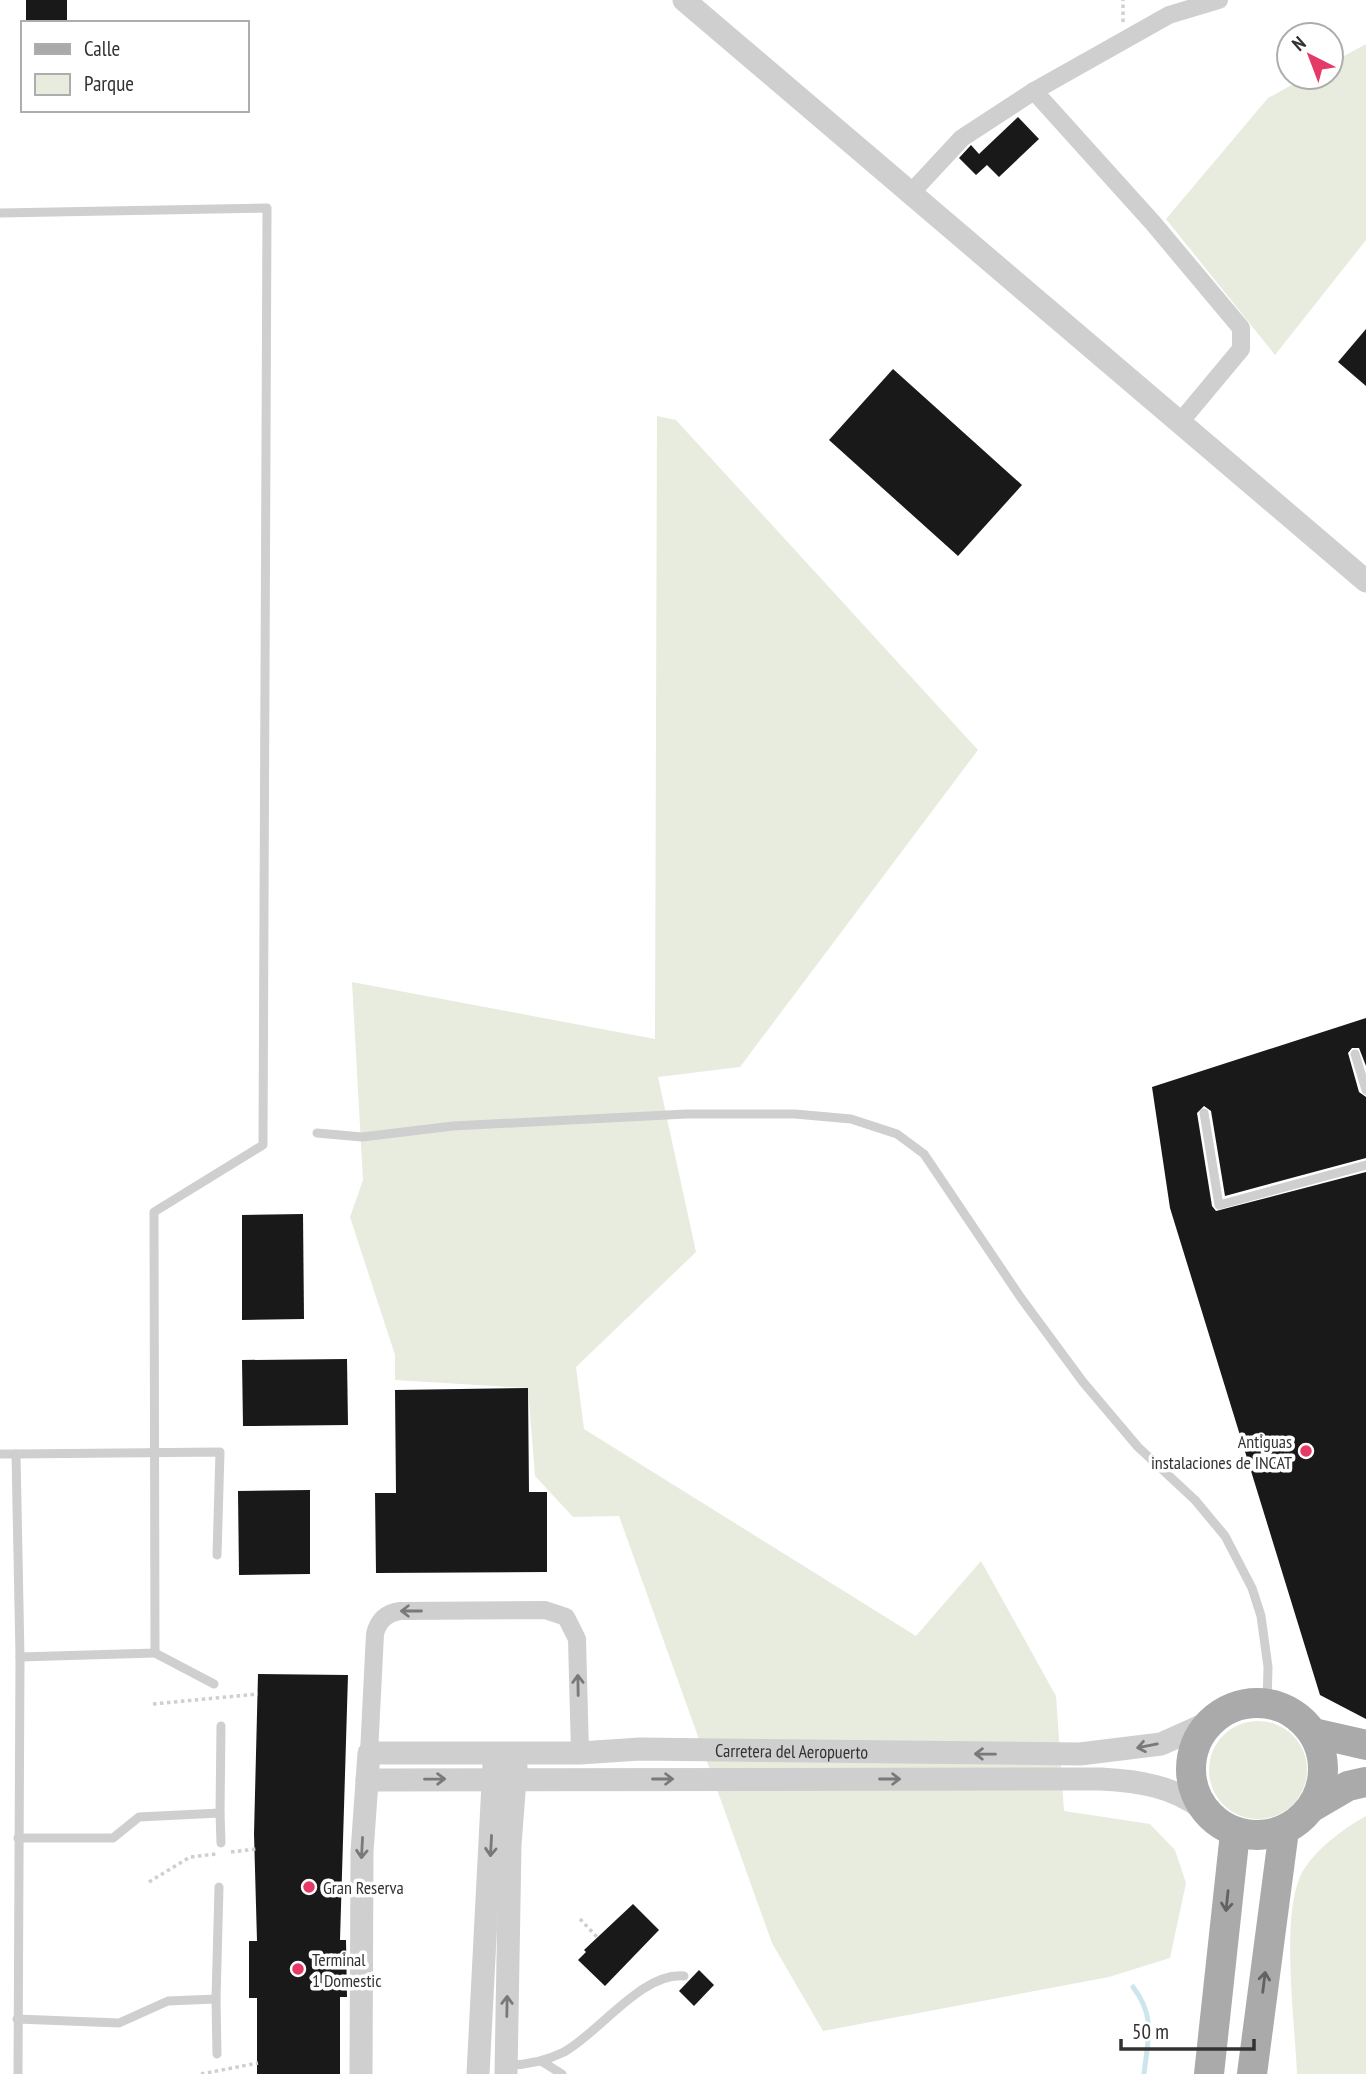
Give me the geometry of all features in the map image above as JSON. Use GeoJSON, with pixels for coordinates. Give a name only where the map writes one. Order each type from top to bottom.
{"type":"FeatureCollection","features":[{"type":"Feature","properties":{"kind":"main road"},"geometry":{"type":"LineString","coordinates":[[1246,1703],[1267,1703],[1285,1708],[1301,1718],[1314,1733],[1322,1751],[1324,1770],[1321,1790],[1312,1807],[1298,1822],[1284,1830],[1265,1836],[1235,1833],[1204,1810],[1194,1793],[1191,1765],[1198,1738],[1210,1722],[1227,1710],[1246,1703]]}},
{"type":"Feature","properties":{"kind":"main road"},"geometry":{"type":"LineString","coordinates":[[1314,1733],[1366,1745]]}},
{"type":"Feature","properties":{"kind":"main road"},"geometry":{"type":"LineString","coordinates":[[1312,1807],[1348,1786],[1366,1782]]}},
{"type":"Feature","properties":{"kind":"main road"},"geometry":{"type":"LineString","coordinates":[[1252,2074],[1284,1830]]}},
{"type":"Feature","properties":{"kind":"main road"},"geometry":{"type":"LineString","coordinates":[[1209,2074],[1235,1833]]}},
{"type":"Feature","properties":{"kind":"street"},"geometry":{"type":"LineString","coordinates":[[684,0],[909,195],[1181,421],[1366,581]]}},
{"type":"Feature","properties":{"kind":"street"},"geometry":{"type":"LineString","coordinates":[[909,195],[962,138],[1034,91],[1169,15],[1219,0]]}},
{"type":"Feature","properties":{"kind":"street"},"geometry":{"type":"LineString","coordinates":[[1034,91],[1153,223],[1241,328],[1241,349],[1181,421]]}},
{"type":"Feature","properties":{"kind":"street"},"geometry":{"type":"LineString","coordinates":[[361,2074],[360,1927],[377,1625],[386,1615],[400,1611],[545,1610],[566,1618],[577,1639],[580,1753]]}},
{"type":"Feature","properties":{"kind":"street","name":"Carretera del Aeropuerto"},"geometry":{"type":"LineString","coordinates":[[369,1753],[519,1754],[640,1749],[1080,1754],[1161,1744],[1210,1722]]}},
{"type":"Feature","properties":{"kind":"street"},"geometry":{"type":"LineString","coordinates":[[494,1754],[504,1779],[506,2069]]}},
{"type":"Feature","properties":{"kind":"street"},"geometry":{"type":"LineString","coordinates":[[478,2074],[504,1779],[519,1754]]}},
{"type":"Feature","properties":{"kind":"street","name":"Carretera del Aeropuerto"},"geometry":{"type":"LineString","coordinates":[[367,1780],[1124,1780],[1173,1791],[1204,1810]]}},
{"type":"Feature","properties":{"kind":"lane"},"geometry":{"type":"LineString","coordinates":[[0,213],[267,208],[263,1145],[154,1212],[155,1653]]}},
{"type":"Feature","properties":{"kind":"lane"},"geometry":{"type":"LineString","coordinates":[[1355,1054],[1366,1090]]}},
{"type":"Feature","properties":{"kind":"lane"},"geometry":{"type":"LineString","coordinates":[[1204,1113],[1219,1205],[1366,1165]]}},
{"type":"Feature","properties":{"kind":"lane"},"geometry":{"type":"LineString","coordinates":[[317,1133],[362,1137],[453,1126],[714,1114],[795,1114],[851,1119],[897,1134],[925,1154],[1021,1298],[1083,1382],[1138,1447],[1195,1500],[1225,1536],[1252,1588],[1261,1616],[1268,1667],[1267,1703]]}},
{"type":"Feature","properties":{"kind":"lane"},"geometry":{"type":"LineString","coordinates":[[0,1454],[220,1452],[217,1555]]}},
{"type":"Feature","properties":{"kind":"lane"},"geometry":{"type":"LineString","coordinates":[[16,1454],[20,1657],[18,2074]]}},
{"type":"Feature","properties":{"kind":"lane"},"geometry":{"type":"LineString","coordinates":[[20,1657],[155,1653],[214,1684]]}},
{"type":"Feature","properties":{"kind":"lane"},"geometry":{"type":"LineString","coordinates":[[221,1726],[221,1843]]}},
{"type":"Feature","properties":{"kind":"lane"},"geometry":{"type":"LineString","coordinates":[[18,1838],[113,1838],[139,1817],[220,1812]]}},
{"type":"Feature","properties":{"kind":"lane"},"geometry":{"type":"LineString","coordinates":[[217,2054],[219,1887]]}},
{"type":"Feature","properties":{"kind":"lane"},"geometry":{"type":"LineString","coordinates":[[506,2069],[541,2061],[565,2051],[658,1979],[684,1976]]}},
{"type":"Feature","properties":{"kind":"lane"},"geometry":{"type":"LineString","coordinates":[[17,2018],[120,2023],[168,2001],[216,1999]]}},
{"type":"Feature","properties":{"kind":"lane"},"geometry":{"type":"LineString","coordinates":[[541,2061],[562,2074]]}},
{"type":"Feature","properties":{"kind":"path"},"geometry":{"type":"LineString","coordinates":[[153,1704],[258,1694]]}},
{"type":"Feature","properties":{"kind":"path"},"geometry":{"type":"LineString","coordinates":[[230,1852],[256,1849]]}},
{"type":"Feature","properties":{"kind":"path"},"geometry":{"type":"LineString","coordinates":[[149,1882],[190,1857],[217,1853]]}},
{"type":"Feature","properties":{"kind":"path"},"geometry":{"type":"LineString","coordinates":[[580,1919],[597,1937]]}},
{"type":"Feature","properties":{"kind":"path"},"geometry":{"type":"LineString","coordinates":[[201,2074],[258,2063]]}},
{"type":"Feature","properties":{"kind":"green space"},"geometry":{"type":"Polygon","coordinates":[[[1366,44],[1366,240],[1275,355],[1166,219],[1268,98],[1281,91],[1345,91],[1345,55],[1366,44]]]}},
{"type":"Feature","properties":{"kind":"green space"},"geometry":{"type":"Polygon","coordinates":[[[657,416],[676,420],[978,750],[740,1067],[658,1077],[696,1252],[576,1367],[584,1429],[916,1636],[981,1561],[1056,1696],[1064,1811],[1150,1824],[1175,1850],[1186,1883],[1170,1958],[1109,1977],[823,2031],[772,1943],[619,1516],[573,1517],[535,1476],[528,1388],[395,1380],[395,1355],[350,1217],[363,1180],[352,982],[655,1039],[657,416]]]}},
{"type":"Feature","properties":{"kind":"green space"},"geometry":{"type":"Polygon","coordinates":[[[1258,1721],[1277,1725],[1293,1735],[1303,1751],[1307,1770],[1303,1789],[1293,1805],[1277,1815],[1258,1819],[1239,1815],[1223,1805],[1213,1789],[1209,1770],[1213,1751],[1223,1735],[1239,1725],[1258,1721]]]}},
{"type":"Feature","properties":{"kind":"green space"},"geometry":{"type":"Polygon","coordinates":[[[1366,1816],[1366,2074],[1297,2074],[1290,1945],[1294,1896],[1305,1868],[1320,1850],[1338,1834],[1366,1816]]]}},
{"type":"Feature","properties":{"kind":"building"},"geometry":{"type":"Polygon","coordinates":[[[26,0],[67,0],[67,21],[26,21],[26,0]]]}},
{"type":"Feature","properties":{"kind":"building"},"geometry":{"type":"Polygon","coordinates":[[[1018,117],[1039,139],[999,177],[987,165],[976,175],[959,158],[971,145],[979,154],[1018,117]]]}},
{"type":"Feature","properties":{"kind":"building"},"geometry":{"type":"Polygon","coordinates":[[[1366,329],[1366,386],[1338,362],[1366,329]]]}},
{"type":"Feature","properties":{"kind":"building"},"geometry":{"type":"Polygon","coordinates":[[[893,369],[1022,485],[958,556],[829,440],[893,369]]]}},
{"type":"Feature","properties":{"kind":"building","name":"Antiguas instalaciones de INCAT"},"geometry":{"type":"Polygon","coordinates":[[[1366,1018],[1366,1066],[1359,1048],[1352,1048],[1348,1053],[1359,1092],[1366,1097],[1366,1158],[1225,1196],[1211,1111],[1204,1106],[1197,1113],[1212,1206],[1216,1211],[1366,1172],[1366,1719],[1320,1695],[1170,1208],[1152,1087],[1366,1018]]]}},
{"type":"Feature","properties":{"kind":"building"},"geometry":{"type":"Polygon","coordinates":[[[303,1214],[304,1319],[242,1320],[242,1215],[303,1214]]]}},
{"type":"Feature","properties":{"kind":"building"},"geometry":{"type":"Polygon","coordinates":[[[347,1359],[348,1425],[243,1426],[242,1360],[347,1359]]]}},
{"type":"Feature","properties":{"kind":"building"},"geometry":{"type":"Polygon","coordinates":[[[528,1388],[529,1492],[547,1492],[547,1572],[376,1573],[375,1493],[396,1493],[395,1390],[528,1388]]]}},
{"type":"Feature","properties":{"kind":"building"},"geometry":{"type":"Polygon","coordinates":[[[310,1490],[310,1574],[239,1575],[238,1491],[310,1490]]]}},
{"type":"Feature","properties":{"kind":"building"},"geometry":{"type":"Polygon","coordinates":[[[258,1674],[348,1675],[340,1940],[346,1940],[347,1997],[340,1997],[340,2074],[257,2074],[257,1998],[249,1998],[249,1941],[257,1941],[254,1834],[258,1674]]]}},
{"type":"Feature","properties":{"kind":"building"},"geometry":{"type":"Polygon","coordinates":[[[633,1904],[659,1930],[605,1986],[578,1960],[586,1952],[584,1950],[633,1904]]]}},
{"type":"Feature","properties":{"kind":"building"},"geometry":{"type":"Polygon","coordinates":[[[699,1970],[714,1985],[694,2006],[679,1991],[699,1970]]]}},
{"type":"Feature","properties":{"kind":"waterway"},"geometry":{"type":"LineString","coordinates":[[1133,1987],[1148,2018],[1144,2074]]}},
{"type":"Feature","properties":{"kind":"place","name":"Antiguas instalaciones de INCAT"},"geometry":{"type":"Point","coordinates":[1306,1451]}},
{"type":"Feature","properties":{"kind":"place","name":"Gran Reserva"},"geometry":{"type":"Point","coordinates":[309,1887]}},
{"type":"Feature","properties":{"kind":"place","name":"Terminal 1 Domestic"},"geometry":{"type":"Point","coordinates":[298,1969]}}]}
